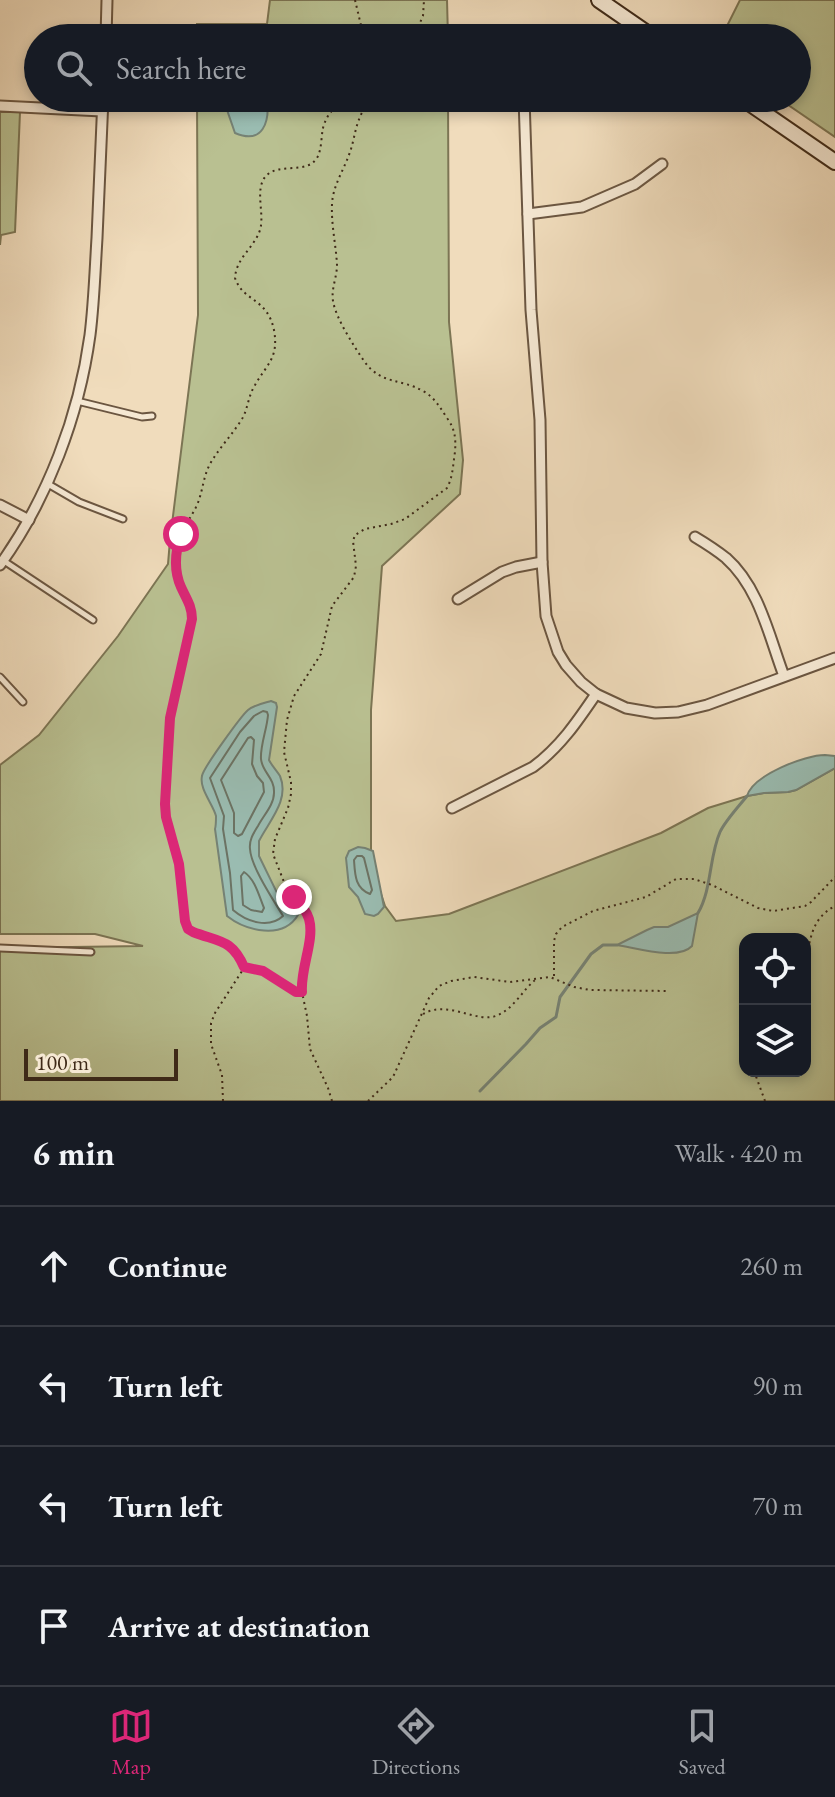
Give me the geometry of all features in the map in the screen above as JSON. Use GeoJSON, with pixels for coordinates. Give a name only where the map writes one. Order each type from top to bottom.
{"type":"FeatureCollection","features":[{"type":"Feature","properties":{"kind":"main road"},"geometry":{"type":"LineString","coordinates":[[599,0],[634,24]]}},
{"type":"Feature","properties":{"kind":"main road"},"geometry":{"type":"LineString","coordinates":[[762,112],[835,162]]}},
{"type":"Feature","properties":{"kind":"street"},"geometry":{"type":"LineString","coordinates":[[106,24],[107,0]]}},
{"type":"Feature","properties":{"kind":"street"},"geometry":{"type":"LineString","coordinates":[[0,106],[24,107]]}},
{"type":"Feature","properties":{"kind":"street"},"geometry":{"type":"LineString","coordinates":[[2,563],[29,520],[47,483],[62,446],[87,357],[93,312],[102,112]]}},
{"type":"Feature","properties":{"kind":"street"},"geometry":{"type":"LineString","coordinates":[[524,112],[546,616],[552,638],[566,665],[596,694],[626,708],[671,713],[707,705],[835,658]]}},
{"type":"Feature","properties":{"kind":"street"},"geometry":{"type":"LineString","coordinates":[[528,214],[582,207],[635,184],[662,164]]}},
{"type":"Feature","properties":{"kind":"street"},"geometry":{"type":"LineString","coordinates":[[0,505],[29,520]]}},
{"type":"Feature","properties":{"kind":"street"},"geometry":{"type":"LineString","coordinates":[[695,537],[727,559],[747,582],[784,676]]}},
{"type":"Feature","properties":{"kind":"street"},"geometry":{"type":"LineString","coordinates":[[458,599],[502,572],[542,562]]}},
{"type":"Feature","properties":{"kind":"street"},"geometry":{"type":"LineString","coordinates":[[452,808],[545,758],[566,736],[596,694]]}},
{"type":"Feature","properties":{"kind":"lane"},"geometry":{"type":"LineString","coordinates":[[76,401],[142,417],[152,416]]}},
{"type":"Feature","properties":{"kind":"lane"},"geometry":{"type":"LineString","coordinates":[[47,483],[79,502],[123,519]]}},
{"type":"Feature","properties":{"kind":"lane"},"geometry":{"type":"LineString","coordinates":[[2,563],[93,620]]}},
{"type":"Feature","properties":{"kind":"lane"},"geometry":{"type":"LineString","coordinates":[[0,677],[23,702]]}},
{"type":"Feature","properties":{"kind":"lane"},"geometry":{"type":"LineString","coordinates":[[0,948],[91,952]]}},
{"type":"Feature","properties":{"kind":"path"},"geometry":{"type":"LineString","coordinates":[[355,0],[361,24]]}},
{"type":"Feature","properties":{"kind":"path"},"geometry":{"type":"LineString","coordinates":[[420,24],[424,0]]}},
{"type":"Feature","properties":{"kind":"path"},"geometry":{"type":"LineString","coordinates":[[244,967],[227,943],[195,933],[187,927],[179,864],[165,810],[170,718],[192,619],[191,607],[176,573],[176,554],[209,465],[242,419],[252,391],[274,354],[274,331],[267,311],[241,290],[235,278],[238,263],[259,231],[263,181],[272,172],[305,166],[314,161],[319,152],[323,128],[331,112]]}},
{"type":"Feature","properties":{"kind":"path"},"geometry":{"type":"LineString","coordinates":[[332,1101],[310,1049],[302,992],[309,918],[284,882],[273,850],[291,799],[284,745],[291,704],[319,658],[332,606],[354,577],[355,535],[365,529],[405,519],[447,488],[456,444],[452,427],[429,395],[416,387],[386,380],[370,369],[333,304],[337,266],[333,193],[363,112]]}},
{"type":"Feature","properties":{"kind":"path"},"geometry":{"type":"LineString","coordinates":[[554,978],[555,937],[566,924],[593,911],[646,897],[676,879],[701,881],[758,908],[773,911],[808,904],[835,877]]}},
{"type":"Feature","properties":{"kind":"path"},"geometry":{"type":"LineString","coordinates":[[811,942],[816,922],[835,906]]}},
{"type":"Feature","properties":{"kind":"path"},"geometry":{"type":"LineString","coordinates":[[244,967],[263,971],[296,992],[302,992]]}},
{"type":"Feature","properties":{"kind":"path"},"geometry":{"type":"LineString","coordinates":[[223,1101],[222,1075],[211,1044],[211,1023],[244,967]]}},
{"type":"Feature","properties":{"kind":"path"},"geometry":{"type":"LineString","coordinates":[[368,1101],[393,1077],[435,991],[444,983],[474,977],[510,982],[554,978],[574,987],[606,992],[668,991]]}},
{"type":"Feature","properties":{"kind":"path"},"geometry":{"type":"LineString","coordinates":[[422,1015],[438,1009],[496,1016],[535,980]]}},
{"type":"Feature","properties":{"kind":"path"},"geometry":{"type":"LineString","coordinates":[[756,1077],[765,1101]]}},
{"type":"Feature","properties":{"kind":"green space"},"geometry":{"type":"Polygon","coordinates":[[[270,0],[447,0],[448,24],[267,24],[270,0]]]}},
{"type":"Feature","properties":{"kind":"green space"},"geometry":{"type":"Polygon","coordinates":[[[740,0],[835,0],[835,137],[798,112],[811,112],[811,24],[728,24],[740,0]]]}},
{"type":"Feature","properties":{"kind":"green space"},"geometry":{"type":"Polygon","coordinates":[[[0,112],[20,112],[15,232],[1,235],[0,245],[0,112]]]}},
{"type":"Feature","properties":{"kind":"green space"},"geometry":{"type":"Polygon","coordinates":[[[197,112],[448,112],[449,322],[463,460],[460,494],[382,566],[371,710],[371,853],[385,906],[396,921],[449,914],[661,833],[708,808],[747,796],[796,790],[835,768],[835,1101],[0,1101],[0,948],[143,946],[95,934],[0,934],[0,765],[39,735],[118,636],[168,564],[198,315],[197,112]]]}},
{"type":"Feature","properties":{"kind":"water"},"geometry":{"type":"Polygon","coordinates":[[[228,112],[267,112],[266,123],[258,134],[245,136],[235,133],[228,112]]]}},
{"type":"Feature","properties":{"kind":"water"},"geometry":{"type":"Polygon","coordinates":[[[271,701],[277,707],[269,760],[280,776],[282,793],[277,810],[259,841],[259,856],[280,899],[298,915],[283,928],[264,930],[244,926],[227,916],[215,829],[216,816],[204,791],[202,776],[244,714],[253,707],[271,701]]]}},
{"type":"Feature","properties":{"kind":"water"},"geometry":{"type":"Polygon","coordinates":[[[835,756],[835,768],[796,790],[747,796],[751,788],[769,774],[805,758],[835,756]]]}},
{"type":"Feature","properties":{"kind":"water"},"geometry":{"type":"Polygon","coordinates":[[[358,847],[373,851],[384,907],[374,916],[365,914],[358,897],[349,887],[346,858],[349,851],[358,847]]]}},
{"type":"Feature","properties":{"kind":"water"},"geometry":{"type":"Polygon","coordinates":[[[698,913],[692,946],[686,950],[667,953],[617,945],[654,927],[668,927],[698,913]]]}},
{"type":"Feature","properties":{"kind":"waterway"},"geometry":{"type":"LineString","coordinates":[[698,913],[706,894],[720,832],[747,796]]}},
{"type":"Feature","properties":{"kind":"waterway"},"geometry":{"type":"LineString","coordinates":[[480,1091],[540,1028],[556,1017],[560,997],[591,954],[603,945],[617,945]]}},
{"type":"Feature","properties":{"kind":"route"},"geometry":{"type":"LineString","coordinates":[[181,534],[176,569],[191,607],[192,619],[170,718],[165,804],[179,864],[184,918],[188,929],[193,932],[227,943],[244,967],[263,971],[296,992],[302,992],[310,927],[306,912],[294,897]]}}]}
